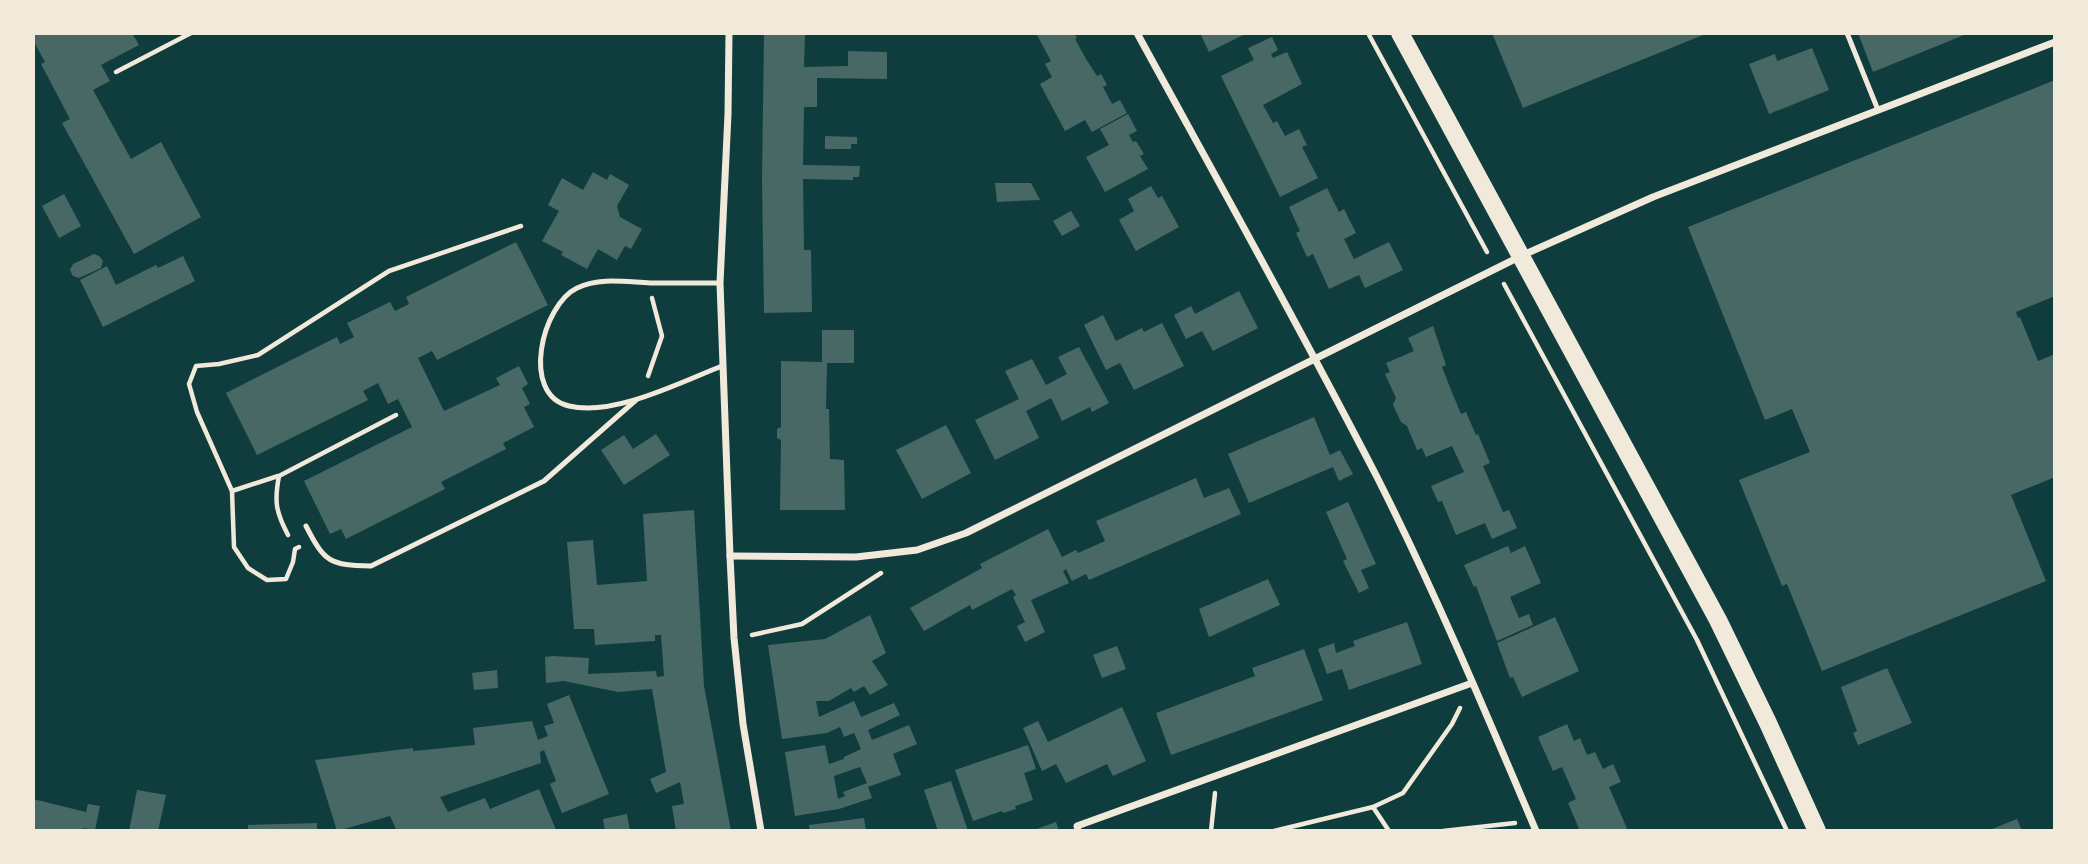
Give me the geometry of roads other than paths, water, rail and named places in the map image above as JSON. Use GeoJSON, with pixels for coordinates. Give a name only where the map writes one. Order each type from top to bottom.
{"type":"FeatureCollection","features":[{"type":"Feature","properties":{"kind":"main road"},"geometry":{"type":"LineString","coordinates":[[1400,33],[1718,620],[1768,723],[1812,829]]}},
{"type":"Feature","properties":{"kind":"street"},"geometry":{"type":"LineString","coordinates":[[729,33],[720,283],[722,366],[734,638],[743,724],[761,831]]}},
{"type":"Feature","properties":{"kind":"street"},"geometry":{"type":"LineString","coordinates":[[1137,33],[1316,360],[1378,481],[1472,683],[1536,831]]}},
{"type":"Feature","properties":{"kind":"street"},"geometry":{"type":"LineString","coordinates":[[730,556],[856,557],[917,550],[966,533],[1521,256],[1653,197],[2055,42]]}},
{"type":"Feature","properties":{"kind":"street"},"geometry":{"type":"LineString","coordinates":[[1078,831],[1077,826],[1472,683]]}},
{"type":"Feature","properties":{"kind":"lane"},"geometry":{"type":"LineString","coordinates":[[1847,33],[1878,110]]}},
{"type":"Feature","properties":{"kind":"lane"},"geometry":{"type":"LineString","coordinates":[[720,283],[599,281],[574,289],[555,310],[542,342],[540,371],[547,392],[567,406],[589,408],[636,400],[722,366]]}},
{"type":"Feature","properties":{"kind":"lane"},"geometry":{"type":"LineString","coordinates":[[306,526],[326,558],[344,565],[371,566],[544,481],[636,400]]}}]}
